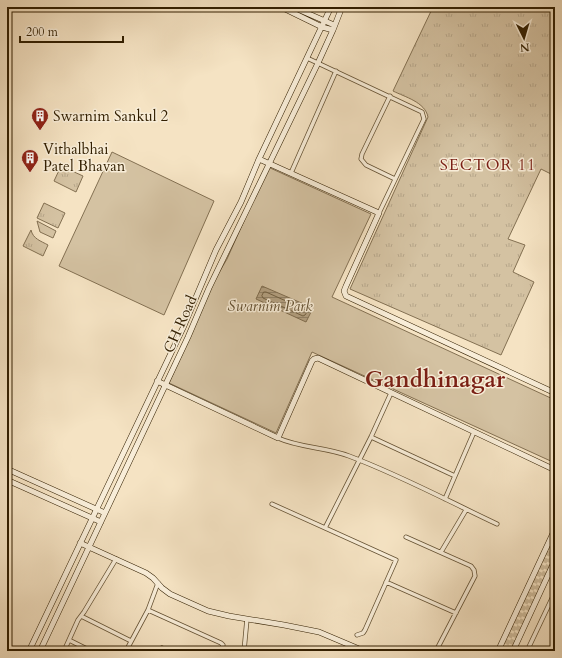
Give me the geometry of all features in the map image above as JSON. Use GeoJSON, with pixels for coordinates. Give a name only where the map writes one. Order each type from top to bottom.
{"type":"FeatureCollection","features":[{"type":"Feature","properties":{"kind":"street"},"geometry":{"type":"LineString","coordinates":[[281,7],[334,28]]}},
{"type":"Feature","properties":{"kind":"street"},"geometry":{"type":"LineString","coordinates":[[293,7],[323,24]]}},
{"type":"Feature","properties":{"kind":"street","name":"CH Road"},"geometry":{"type":"LineString","coordinates":[[29,651],[183,328],[216,250],[241,202],[331,7]]}},
{"type":"Feature","properties":{"kind":"street","name":"CH Road"},"geometry":{"type":"LineString","coordinates":[[40,651],[188,337],[212,281],[318,63],[342,7]]}},
{"type":"Feature","properties":{"kind":"street"},"geometry":{"type":"LineString","coordinates":[[307,58],[419,109],[422,112],[424,119],[346,286],[344,291],[346,296],[555,393]]}},
{"type":"Feature","properties":{"kind":"street"},"geometry":{"type":"LineString","coordinates":[[291,173],[336,71]]}},
{"type":"Feature","properties":{"kind":"street"},"geometry":{"type":"LineString","coordinates":[[390,96],[361,159],[366,164],[395,179]]}},
{"type":"Feature","properties":{"kind":"street"},"geometry":{"type":"LineString","coordinates":[[260,158],[379,213]]}},
{"type":"Feature","properties":{"kind":"street"},"geometry":{"type":"LineString","coordinates":[[278,438],[312,361],[318,358],[555,470]]}},
{"type":"Feature","properties":{"kind":"street"},"geometry":{"type":"LineString","coordinates":[[157,381],[278,438],[299,445],[329,449],[360,460],[497,524]]}},
{"type":"Feature","properties":{"kind":"street"},"geometry":{"type":"LineString","coordinates":[[325,528],[360,460],[391,393]]}},
{"type":"Feature","properties":{"kind":"street"},"geometry":{"type":"LineString","coordinates":[[445,499],[474,432]]}},
{"type":"Feature","properties":{"kind":"street"},"geometry":{"type":"LineString","coordinates":[[371,437],[455,476]]}},
{"type":"Feature","properties":{"kind":"street"},"geometry":{"type":"LineString","coordinates":[[7,469],[105,513]]}},
{"type":"Feature","properties":{"kind":"street"},"geometry":{"type":"LineString","coordinates":[[7,480],[101,522]]}},
{"type":"Feature","properties":{"kind":"street"},"geometry":{"type":"LineString","coordinates":[[272,504],[396,560],[365,630],[363,633],[358,635]]}},
{"type":"Feature","properties":{"kind":"street"},"geometry":{"type":"LineString","coordinates":[[441,552],[466,510]]}},
{"type":"Feature","properties":{"kind":"street"},"geometry":{"type":"LineString","coordinates":[[498,651],[555,529]]}},
{"type":"Feature","properties":{"kind":"street"},"geometry":{"type":"LineString","coordinates":[[406,537],[471,566],[475,573],[475,576],[436,651]]}},
{"type":"Feature","properties":{"kind":"street"},"geometry":{"type":"LineString","coordinates":[[80,543],[146,573],[170,594],[208,611],[319,632],[364,651]]}},
{"type":"Feature","properties":{"kind":"street"},"geometry":{"type":"LineString","coordinates":[[64,651],[78,620],[116,559]]}},
{"type":"Feature","properties":{"kind":"street"},"geometry":{"type":"LineString","coordinates":[[513,651],[555,560]]}},
{"type":"Feature","properties":{"kind":"street"},"geometry":{"type":"LineString","coordinates":[[386,582],[456,613]]}},
{"type":"Feature","properties":{"kind":"street"},"geometry":{"type":"LineString","coordinates":[[126,651],[148,610],[158,583]]}},
{"type":"Feature","properties":{"kind":"street"},"geometry":{"type":"LineString","coordinates":[[527,651],[555,592]]}},
{"type":"Feature","properties":{"kind":"street"},"geometry":{"type":"LineString","coordinates":[[148,610],[221,642],[223,645],[218,651]]}},
{"type":"Feature","properties":{"kind":"street"},"geometry":{"type":"LineString","coordinates":[[81,616],[131,641]]}},
{"type":"Feature","properties":{"kind":"street"},"geometry":{"type":"LineString","coordinates":[[244,651],[247,619]]}},
{"type":"Feature","properties":{"kind":"street"},"geometry":{"type":"LineString","coordinates":[[69,640],[91,651]]}},
{"type":"Feature","properties":{"kind":"street"},"geometry":{"type":"LineString","coordinates":[[162,648],[166,651]]}},
{"type":"Feature","properties":{"kind":"green space"},"geometry":{"type":"Polygon","coordinates":[[[433,7],[555,7],[555,176],[541,169],[508,239],[525,245],[513,272],[534,282],[501,355],[350,289],[428,117],[423,107],[419,104],[393,91],[433,7]]]}},
{"type":"Feature","properties":{"kind":"green space"},"geometry":{"type":"Polygon","coordinates":[[[112,152],[214,201],[164,315],[59,266],[112,152]]]}},
{"type":"Feature","properties":{"kind":"green space"},"geometry":{"type":"Polygon","coordinates":[[[61,166],[83,176],[76,192],[54,181],[61,166]]]}},
{"type":"Feature","properties":{"kind":"green space","name":"Swarnim Park"},"geometry":{"type":"Polygon","coordinates":[[[268,167],[371,214],[332,297],[555,400],[555,463],[312,352],[276,433],[169,383],[214,281],[227,259],[268,167]]]}},
{"type":"Feature","properties":{"kind":"green space"},"geometry":{"type":"Polygon","coordinates":[[[44,203],[65,213],[58,228],[37,218],[44,203]]]}},
{"type":"Feature","properties":{"kind":"green space"},"geometry":{"type":"Polygon","coordinates":[[[37,221],[56,231],[53,238],[40,232],[37,221]]]}},
{"type":"Feature","properties":{"kind":"green space"},"geometry":{"type":"Polygon","coordinates":[[[31,230],[35,238],[48,245],[43,256],[23,246],[31,230]]]}},
{"type":"Feature","properties":{"kind":"water"},"geometry":{"type":"Polygon","coordinates":[[[262,286],[313,308],[306,322],[256,299],[262,286]]]}},
{"type":"Feature","properties":{"kind":"tunnel"},"geometry":{"type":"LineString","coordinates":[[503,651],[555,539]]}},
{"type":"Feature","properties":{"kind":"tunnel"},"geometry":{"type":"LineString","coordinates":[[508,651],[555,551]]}},
{"type":"Feature","properties":{"kind":"place","name":"Swarnim Sankul 2"},"geometry":{"type":"Point","coordinates":[40,131]}},
{"type":"Feature","properties":{"kind":"place","name":"Vithalbhai Patel Bhavan"},"geometry":{"type":"Point","coordinates":[30,173]}},
{"type":"Feature","properties":{"kind":"district","name":"SECTOR 11"},"geometry":{"type":"Point","coordinates":[488,165]}},
{"type":"Feature","properties":{"kind":"district","name":"Gandhinagar"},"geometry":{"type":"Point","coordinates":[435,379]}}]}
